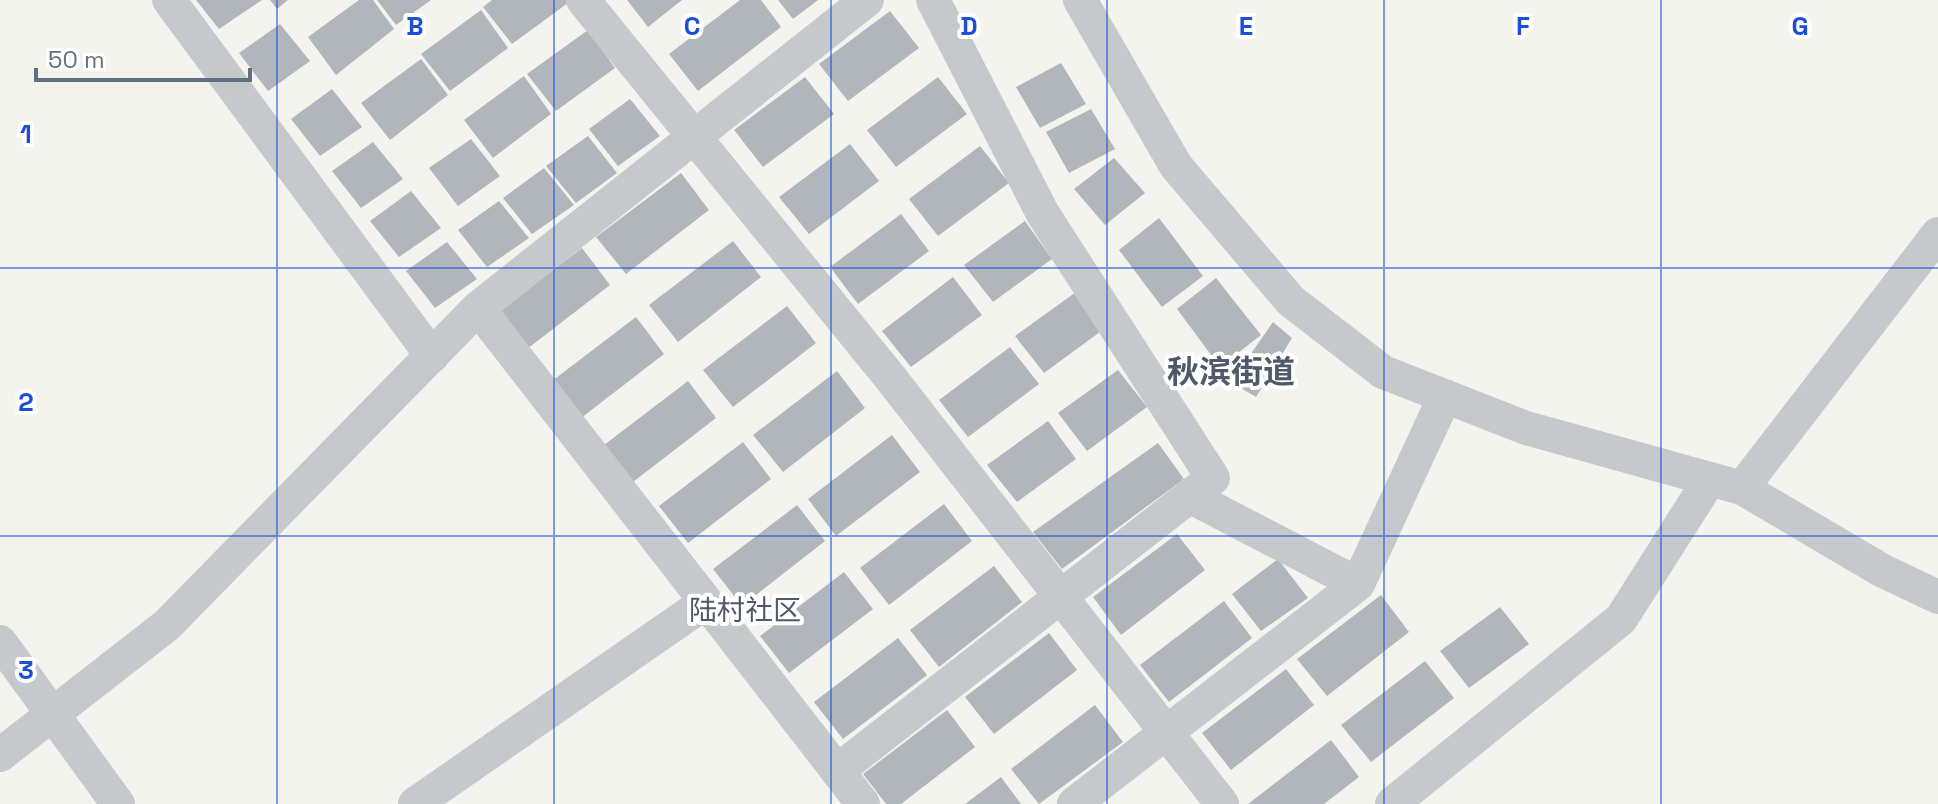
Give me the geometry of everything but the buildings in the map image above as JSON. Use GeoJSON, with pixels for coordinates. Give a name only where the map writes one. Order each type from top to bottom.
{"type":"FeatureCollection","features":[{"type":"Feature","properties":{"kind":"street"},"geometry":{"type":"LineString","coordinates":[[169,0],[432,356]]}},
{"type":"Feature","properties":{"kind":"street"},"geometry":{"type":"LineString","coordinates":[[583,0],[893,381],[1222,804]]}},
{"type":"Feature","properties":{"kind":"street"},"geometry":{"type":"LineString","coordinates":[[0,755],[167,625],[478,308],[867,0]]}},
{"type":"Feature","properties":{"kind":"street"},"geometry":{"type":"LineString","coordinates":[[837,771],[1213,478],[1043,214],[933,0]]}},
{"type":"Feature","properties":{"kind":"street"},"geometry":{"type":"LineString","coordinates":[[1080,0],[1176,166],[1291,301],[1383,372],[1526,428],[1726,483],[1883,571],[1938,597]]}},
{"type":"Feature","properties":{"kind":"street"},"geometry":{"type":"LineString","coordinates":[[1392,804],[1621,619],[1726,483],[1938,234]]}},
{"type":"Feature","properties":{"kind":"street"},"geometry":{"type":"LineString","coordinates":[[478,308],[863,804]]}},
{"type":"Feature","properties":{"kind":"street"},"geometry":{"type":"LineString","coordinates":[[1074,804],[1168,735],[1358,584],[1445,396]]}},
{"type":"Feature","properties":{"kind":"street"},"geometry":{"type":"LineString","coordinates":[[1189,496],[1358,584]]}},
{"type":"Feature","properties":{"kind":"street"},"geometry":{"type":"LineString","coordinates":[[415,804],[706,602]]}},
{"type":"Feature","properties":{"kind":"street"},"geometry":{"type":"LineString","coordinates":[[0,642],[118,804]]}},
{"type":"Feature","properties":{"kind":"district","name":"秋滨街道"},"geometry":{"type":"Point","coordinates":[1231,372]}},
{"type":"Feature","properties":{"kind":"district","name":"陆村社区"},"geometry":{"type":"Point","coordinates":[745,610]}}]}
